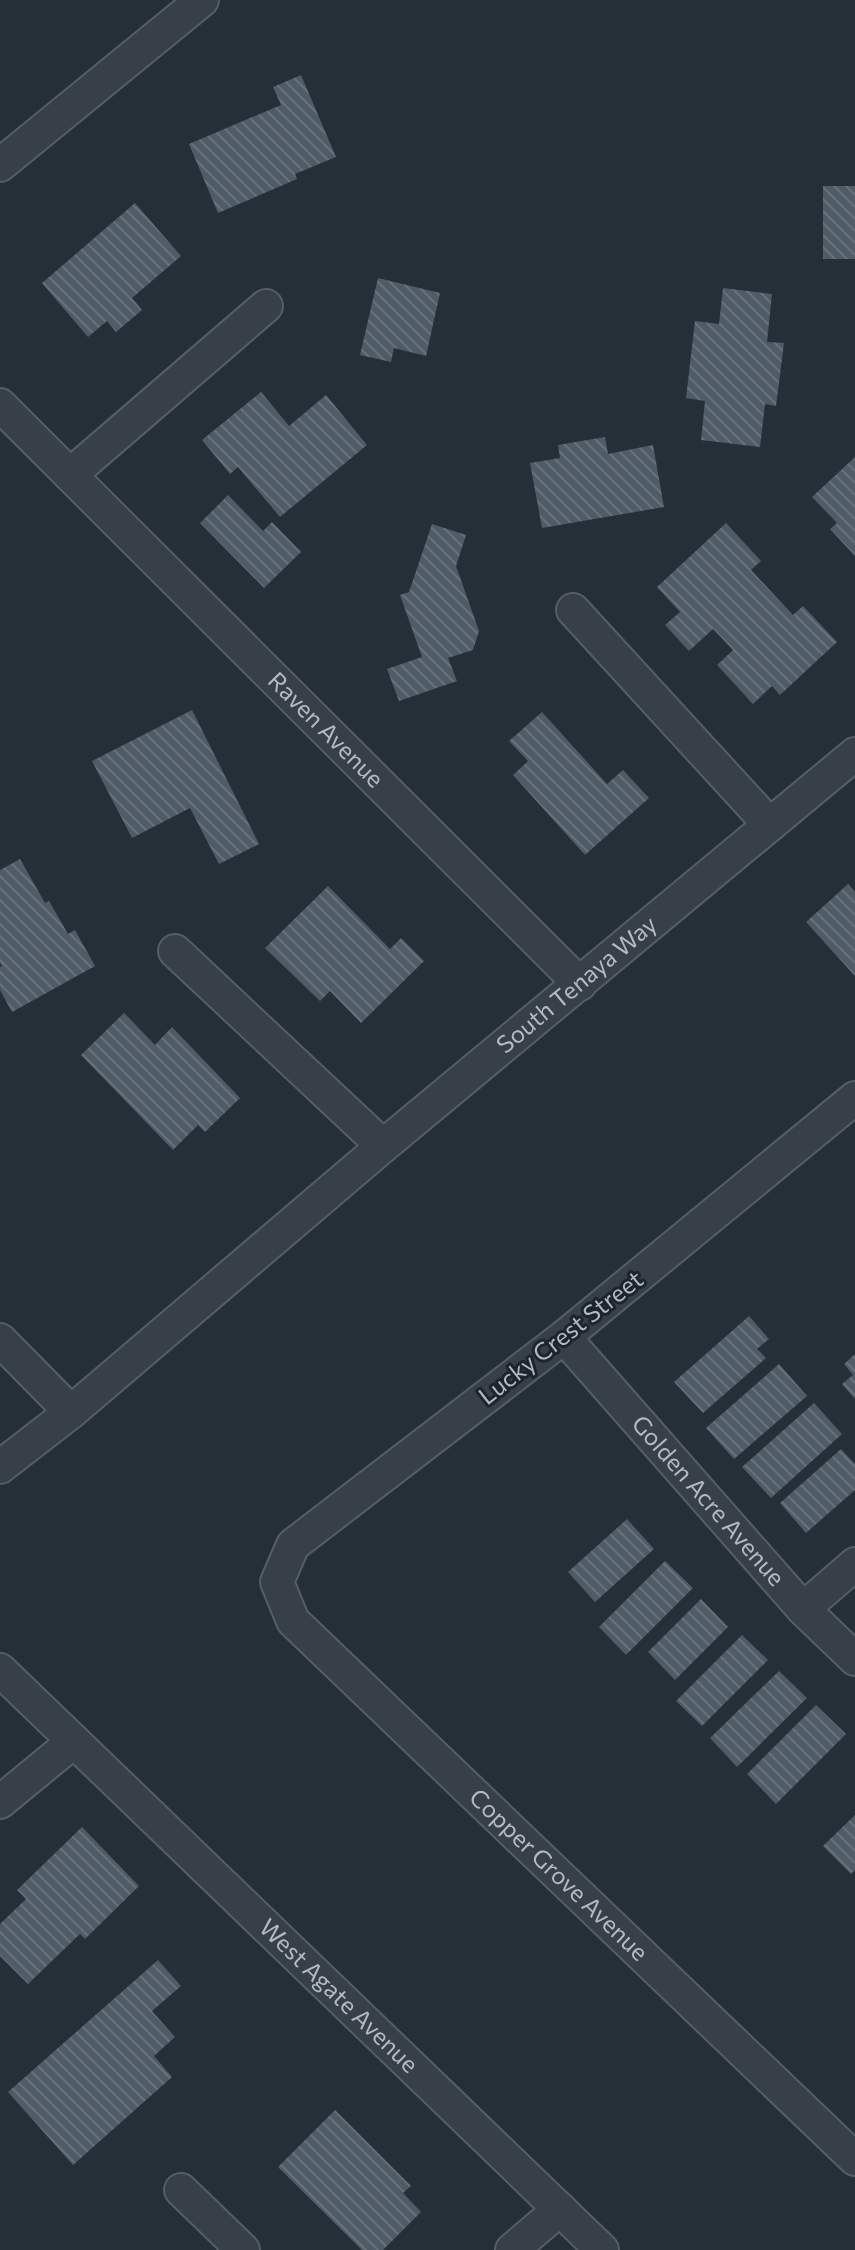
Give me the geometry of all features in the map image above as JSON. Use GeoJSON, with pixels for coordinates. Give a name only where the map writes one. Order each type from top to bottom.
{"type":"FeatureCollection","features":[{"type":"Feature","properties":{"kind":"street"},"geometry":{"type":"LineString","coordinates":[[0,165],[202,0]]}},
{"type":"Feature","properties":{"kind":"street"},"geometry":{"type":"LineString","coordinates":[[70,475],[266,306]]}},
{"type":"Feature","properties":{"kind":"street","name":"Raven Avenue"},"geometry":{"type":"LineString","coordinates":[[0,405],[580,984]]}},
{"type":"Feature","properties":{"kind":"street"},"geometry":{"type":"LineString","coordinates":[[573,610],[770,825]]}},
{"type":"Feature","properties":{"kind":"street","name":"South Tenaya Way"},"geometry":{"type":"LineString","coordinates":[[0,1467],[71,1412],[383,1146],[855,754]]}},
{"type":"Feature","properties":{"kind":"street"},"geometry":{"type":"LineString","coordinates":[[175,951],[383,1146]]}},
{"type":"Feature","properties":{"kind":"street","name":"Lucky Crest Street"},"geometry":{"type":"LineString","coordinates":[[277,1582],[293,1545],[564,1337],[855,1098]]}},
{"type":"Feature","properties":{"kind":"street","name":"Golden Acre Avenue"},"geometry":{"type":"LineString","coordinates":[[564,1337],[803,1609],[855,1659]]}},
{"type":"Feature","properties":{"kind":"street"},"geometry":{"type":"LineString","coordinates":[[0,1340],[71,1412]]}},
{"type":"Feature","properties":{"kind":"street"},"geometry":{"type":"LineString","coordinates":[[803,1609],[855,1564]]}},
{"type":"Feature","properties":{"kind":"street","name":"Copper Grove Avenue"},"geometry":{"type":"LineString","coordinates":[[277,1582],[293,1621],[855,2159]]}},
{"type":"Feature","properties":{"kind":"street","name":"West Agate Avenue"},"geometry":{"type":"LineString","coordinates":[[0,1670],[602,2250]]}},
{"type":"Feature","properties":{"kind":"street"},"geometry":{"type":"LineString","coordinates":[[0,1802],[73,1742]]}},
{"type":"Feature","properties":{"kind":"street"},"geometry":{"type":"LineString","coordinates":[[181,2190],[243,2250]]}},
{"type":"Feature","properties":{"kind":"street"},"geometry":{"type":"LineString","coordinates":[[512,2250],[560,2209]]}},
{"type":"Feature","properties":{"kind":"building"},"geometry":{"type":"Polygon","coordinates":[[[301,75],[336,157],[295,174],[297,179],[218,213],[189,144],[281,105],[273,87],[301,75]]]}},
{"type":"Feature","properties":{"kind":"building"},"geometry":{"type":"Polygon","coordinates":[[[823,186],[855,186],[855,259],[823,259],[823,186]]]}},
{"type":"Feature","properties":{"kind":"building"},"geometry":{"type":"Polygon","coordinates":[[[135,203],[181,256],[132,298],[142,310],[116,332],[107,321],[88,337],[42,283],[135,203]]]}},
{"type":"Feature","properties":{"kind":"building"},"geometry":{"type":"Polygon","coordinates":[[[378,278],[440,293],[426,356],[394,348],[391,362],[360,355],[378,278]]]}},
{"type":"Feature","properties":{"kind":"building"},"geometry":{"type":"Polygon","coordinates":[[[723,288],[772,294],[767,342],[784,343],[776,406],[765,404],[760,447],[701,440],[705,401],[686,398],[695,321],[719,324],[723,288]]]}},
{"type":"Feature","properties":{"kind":"building"},"geometry":{"type":"Polygon","coordinates":[[[261,392],[289,426],[326,395],[367,445],[280,517],[238,467],[230,474],[202,440],[261,392]]]}},
{"type":"Feature","properties":{"kind":"building"},"geometry":{"type":"Polygon","coordinates":[[[605,437],[608,454],[653,445],[664,507],[542,528],[530,463],[560,458],[558,445],[605,437]]]}},
{"type":"Feature","properties":{"kind":"building"},"geometry":{"type":"Polygon","coordinates":[[[855,457],[855,556],[830,529],[837,523],[812,497],[855,457]]]}},
{"type":"Feature","properties":{"kind":"building"},"geometry":{"type":"Polygon","coordinates":[[[228,495],[263,531],[272,522],[301,552],[264,588],[200,523],[228,495]]]}},
{"type":"Feature","properties":{"kind":"building"},"geometry":{"type":"Polygon","coordinates":[[[726,523],[761,561],[751,570],[793,615],[803,606],[837,642],[780,695],[772,686],[753,704],[717,665],[733,650],[713,629],[689,651],[665,625],[680,612],[657,587],[726,523]]]}},
{"type":"Feature","properties":{"kind":"building"},"geometry":{"type":"Polygon","coordinates":[[[432,524],[466,535],[456,566],[479,631],[473,650],[448,658],[457,681],[399,701],[387,669],[422,657],[400,595],[409,592],[432,524]]]}},
{"type":"Feature","properties":{"kind":"building"},"geometry":{"type":"Polygon","coordinates":[[[192,710],[259,844],[219,864],[190,808],[132,838],[92,761],[192,710]]]}},
{"type":"Feature","properties":{"kind":"building"},"geometry":{"type":"Polygon","coordinates":[[[542,712],[607,784],[623,770],[649,798],[585,855],[513,775],[528,761],[509,741],[542,712]]]}},
{"type":"Feature","properties":{"kind":"building"},"geometry":{"type":"Polygon","coordinates":[[[20,859],[45,903],[49,901],[68,934],[75,930],[95,966],[12,1012],[0,990],[0,870],[20,859]]]}},
{"type":"Feature","properties":{"kind":"building"},"geometry":{"type":"Polygon","coordinates":[[[848,884],[855,892],[855,976],[806,922],[848,884]]]}},
{"type":"Feature","properties":{"kind":"building"},"geometry":{"type":"Polygon","coordinates":[[[328,886],[390,949],[401,938],[424,961],[361,1023],[330,991],[320,1001],[265,948],[328,886]]]}},
{"type":"Feature","properties":{"kind":"building"},"geometry":{"type":"Polygon","coordinates":[[[124,1013],[155,1045],[172,1027],[240,1098],[205,1132],[198,1125],[173,1150],[81,1055],[124,1013]]]}},
{"type":"Feature","properties":{"kind":"building"},"geometry":{"type":"Polygon","coordinates":[[[749,1316],[769,1339],[757,1349],[766,1358],[703,1413],[674,1382],[749,1316]]]}},
{"type":"Feature","properties":{"kind":"building"},"geometry":{"type":"Polygon","coordinates":[[[855,1354],[855,1399],[842,1384],[853,1375],[844,1364],[855,1354]]]}},
{"type":"Feature","properties":{"kind":"building"},"geometry":{"type":"Polygon","coordinates":[[[779,1364],[807,1396],[734,1459],[706,1428],[779,1364]]]}},
{"type":"Feature","properties":{"kind":"building"},"geometry":{"type":"Polygon","coordinates":[[[814,1403],[842,1434],[771,1498],[742,1467],[814,1403]]]}},
{"type":"Feature","properties":{"kind":"building"},"geometry":{"type":"Polygon","coordinates":[[[841,1449],[855,1464],[855,1490],[806,1533],[780,1503],[841,1449]]]}},
{"type":"Feature","properties":{"kind":"building"},"geometry":{"type":"Polygon","coordinates":[[[627,1519],[654,1549],[595,1602],[568,1572],[627,1519]]]}},
{"type":"Feature","properties":{"kind":"building"},"geometry":{"type":"Polygon","coordinates":[[[665,1561],[693,1588],[626,1655],[599,1627],[665,1561]]]}},
{"type":"Feature","properties":{"kind":"building"},"geometry":{"type":"Polygon","coordinates":[[[701,1599],[728,1627],[675,1680],[648,1652],[701,1599]]]}},
{"type":"Feature","properties":{"kind":"building"},"geometry":{"type":"Polygon","coordinates":[[[742,1635],[768,1660],[702,1726],[676,1701],[742,1635]]]}},
{"type":"Feature","properties":{"kind":"building"},"geometry":{"type":"Polygon","coordinates":[[[779,1671],[807,1698],[737,1767],[710,1738],[779,1671]]]}},
{"type":"Feature","properties":{"kind":"building"},"geometry":{"type":"Polygon","coordinates":[[[816,1705],[846,1734],[776,1804],[747,1774],[816,1705]]]}},
{"type":"Feature","properties":{"kind":"building"},"geometry":{"type":"Polygon","coordinates":[[[855,1815],[855,1870],[851,1874],[823,1846],[855,1815]]]}},
{"type":"Feature","properties":{"kind":"building"},"geometry":{"type":"Polygon","coordinates":[[[82,1827],[139,1886],[85,1939],[80,1934],[28,1984],[0,1956],[0,1924],[26,1899],[17,1890],[82,1827]]]}},
{"type":"Feature","properties":{"kind":"building"},"geometry":{"type":"Polygon","coordinates":[[[158,1960],[181,1986],[152,2011],[175,2037],[154,2056],[172,2077],[73,2165],[8,2092],[158,1960]]]}},
{"type":"Feature","properties":{"kind":"building"},"geometry":{"type":"Polygon","coordinates":[[[335,2110],[411,2186],[403,2193],[421,2212],[383,2250],[362,2250],[278,2167],[335,2110]]]}}]}
